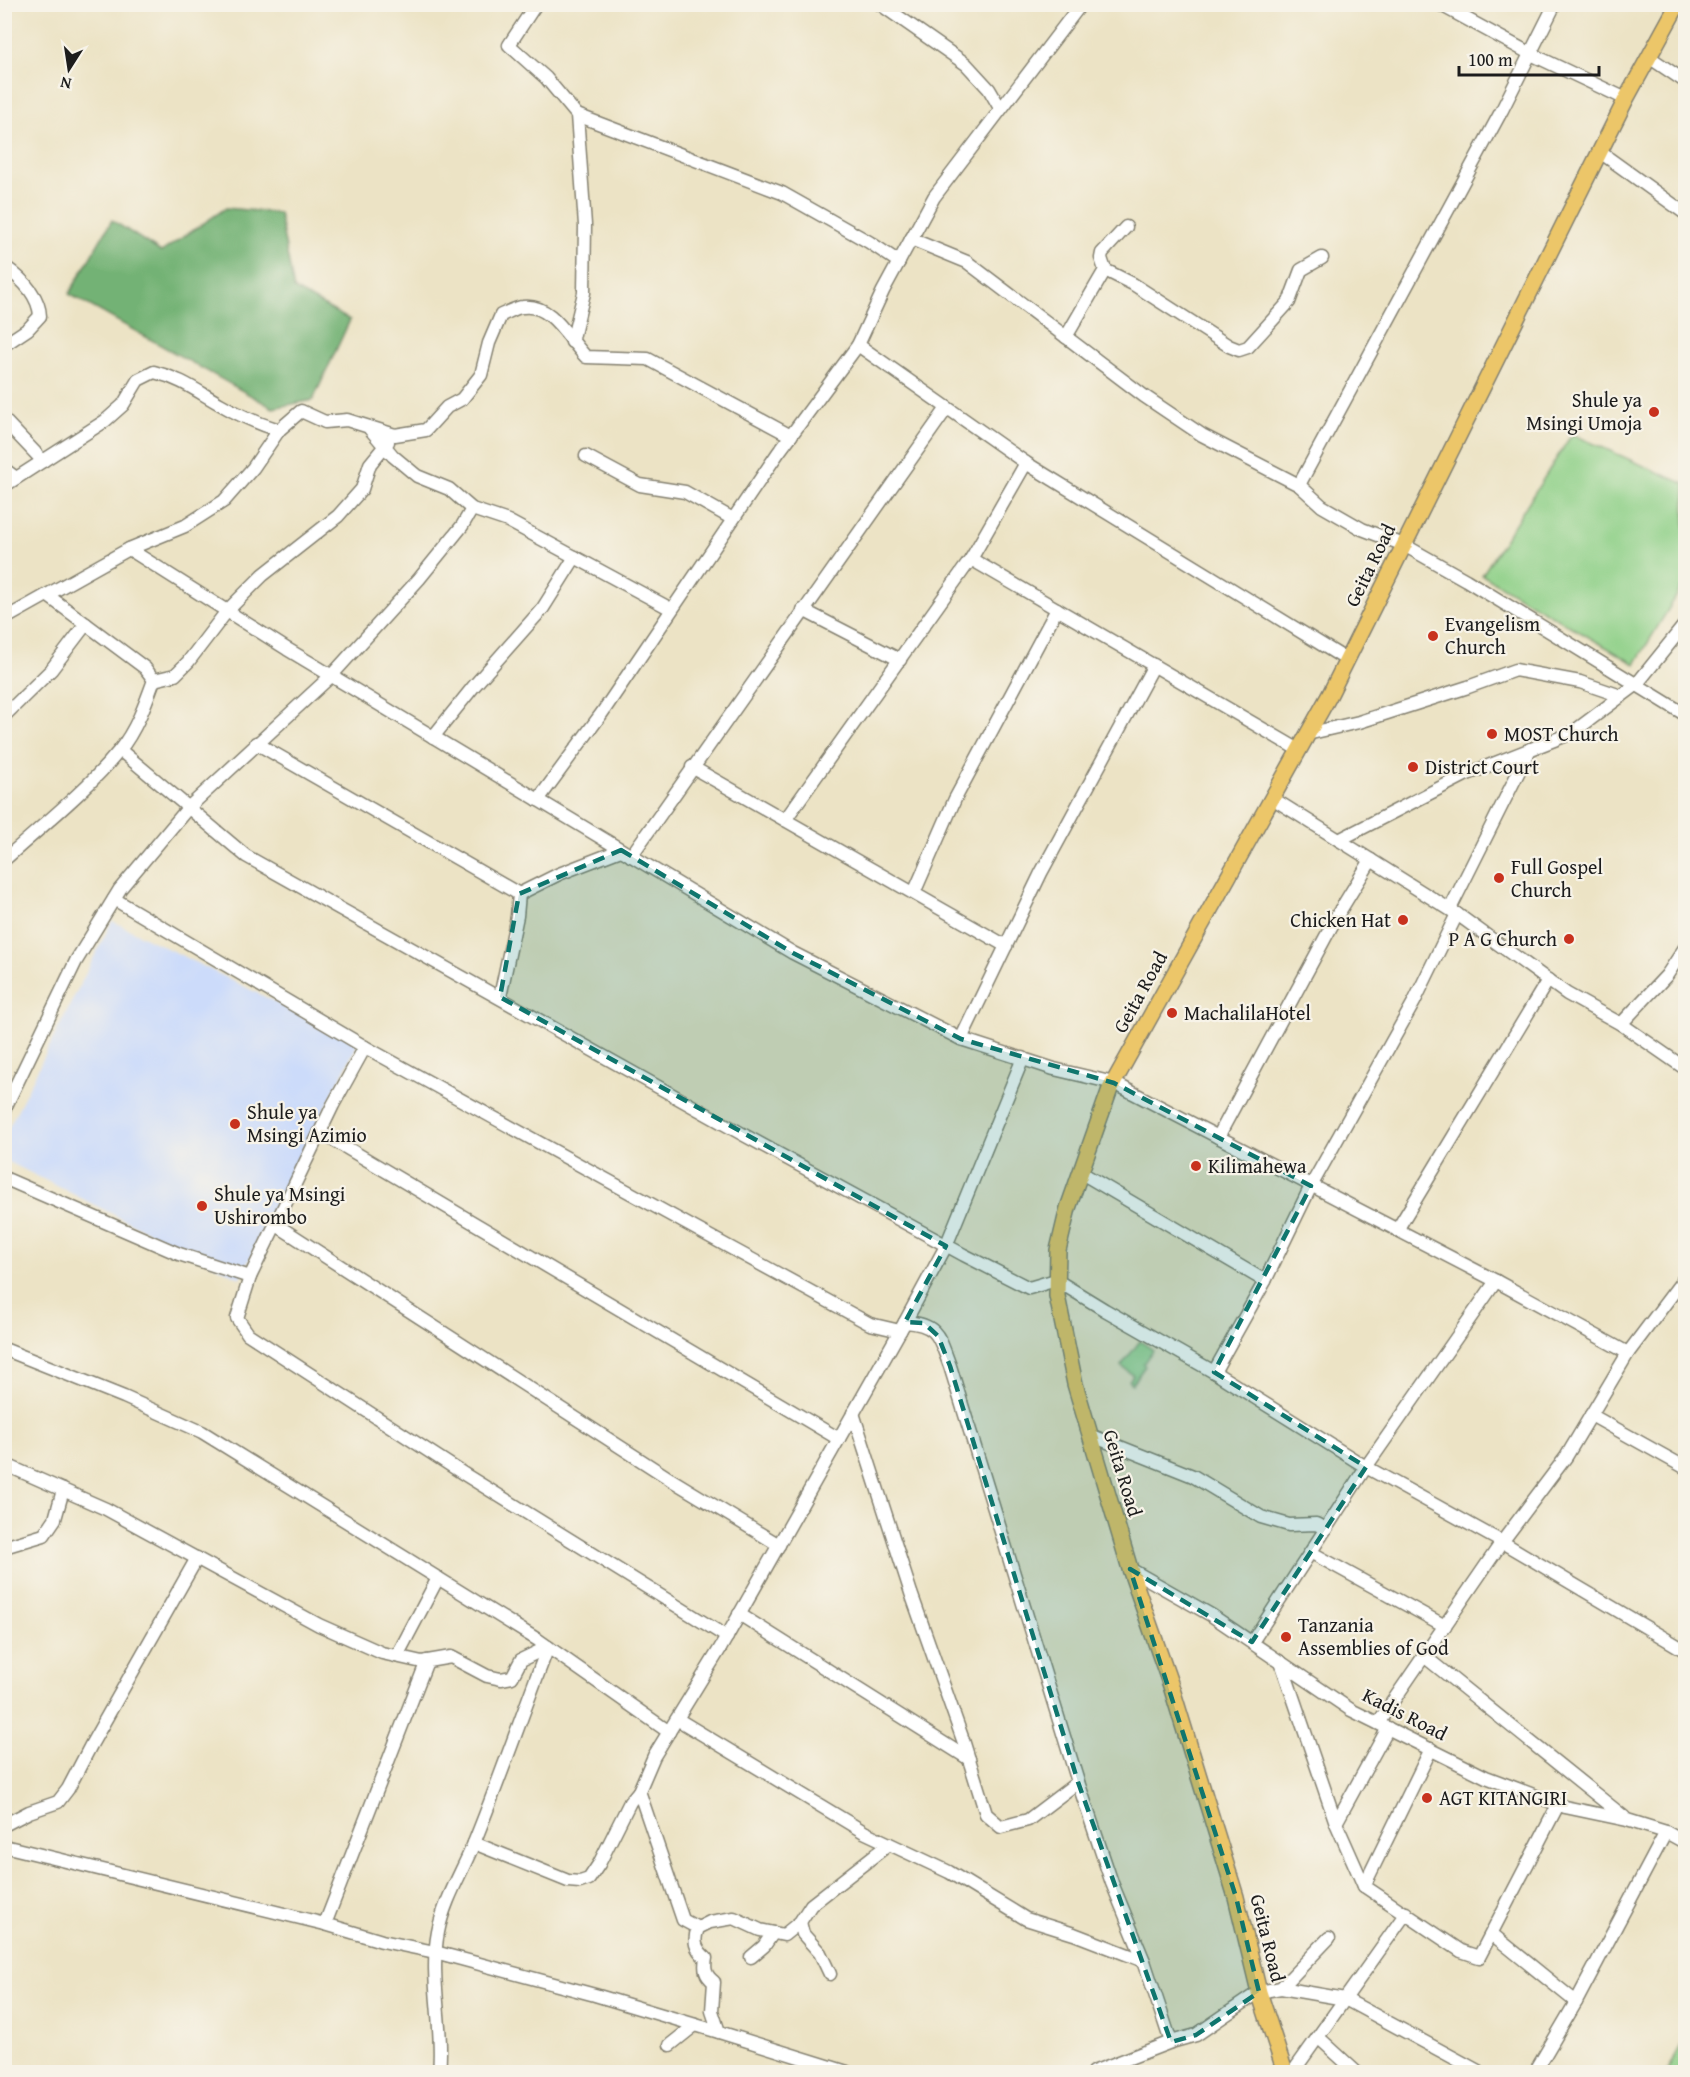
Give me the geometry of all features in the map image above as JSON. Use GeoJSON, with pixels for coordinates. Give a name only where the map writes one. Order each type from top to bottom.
{"type":"FeatureCollection","features":[{"type":"Feature","properties":{"kind":"main road","name":"Geita Road"},"geometry":{"type":"LineString","coordinates":[[1285,2073],[1259,1992],[1236,1897],[1171,1686],[1130,1569],[1075,1384],[1057,1296],[1058,1250],[1080,1172],[1114,1083],[1347,660],[1626,99],[1678,4]]}},
{"type":"Feature","properties":{"kind":"street"},"geometry":{"type":"LineString","coordinates":[[536,4],[509,45],[546,78],[577,115],[782,193],[869,242],[899,262]]}},
{"type":"Feature","properties":{"kind":"street"},"geometry":{"type":"LineString","coordinates":[[880,4],[966,64],[989,89],[1000,108]]}},
{"type":"Feature","properties":{"kind":"street"},"geometry":{"type":"LineString","coordinates":[[538,800],[602,713],[791,436],[858,345],[934,196],[1081,4]]}},
{"type":"Feature","properties":{"kind":"street"},"geometry":{"type":"LineString","coordinates":[[1439,4],[1531,54],[1626,99]]}},
{"type":"Feature","properties":{"kind":"street"},"geometry":{"type":"LineString","coordinates":[[1299,485],[1502,110],[1555,4]]}},
{"type":"Feature","properties":{"kind":"street"},"geometry":{"type":"LineString","coordinates":[[1649,57],[1686,82]]}},
{"type":"Feature","properties":{"kind":"street"},"geometry":{"type":"LineString","coordinates":[[572,342],[584,293],[585,225],[577,115]]}},
{"type":"Feature","properties":{"kind":"street"},"geometry":{"type":"LineString","coordinates":[[1600,152],[1686,214]]}},
{"type":"Feature","properties":{"kind":"street"},"geometry":{"type":"LineString","coordinates":[[1126,227],[1102,253],[1101,258],[1105,270],[1133,284],[1229,346],[1239,350],[1248,347],[1289,302],[1301,270],[1322,258]]}},
{"type":"Feature","properties":{"kind":"street"},"geometry":{"type":"LineString","coordinates":[[911,239],[966,262],[1144,396],[1202,435],[1299,485],[1322,506],[1352,523],[1404,545],[1466,580],[1686,715]]}},
{"type":"Feature","properties":{"kind":"street"},"geometry":{"type":"LineString","coordinates":[[4,266],[32,292],[40,306],[40,316],[28,329],[4,345]]}},
{"type":"Feature","properties":{"kind":"street"},"geometry":{"type":"LineString","coordinates":[[1066,337],[1105,270]]}},
{"type":"Feature","properties":{"kind":"street"},"geometry":{"type":"LineString","coordinates":[[4,619],[129,549],[185,526],[224,501],[253,468],[279,430],[301,411],[326,422],[347,420],[395,435],[426,430],[447,406],[462,399],[482,375],[489,344],[501,315],[522,307],[541,309],[556,320],[586,357],[648,359],[791,436]]}},
{"type":"Feature","properties":{"kind":"street"},"geometry":{"type":"LineString","coordinates":[[858,345],[1026,463],[1347,660]]}},
{"type":"Feature","properties":{"kind":"street"},"geometry":{"type":"LineString","coordinates":[[4,486],[105,421],[123,405],[138,380],[154,372],[174,377],[222,405],[262,425],[279,430]]}},
{"type":"Feature","properties":{"kind":"street"},"geometry":{"type":"LineString","coordinates":[[519,894],[560,874],[626,853],[692,767],[947,408]]}},
{"type":"Feature","properties":{"kind":"street"},"geometry":{"type":"LineString","coordinates":[[4,420],[43,461]]}},
{"type":"Feature","properties":{"kind":"street"},"geometry":{"type":"LineString","coordinates":[[367,426],[393,456],[417,476],[448,489],[472,509],[508,520],[671,609]]}},
{"type":"Feature","properties":{"kind":"street"},"geometry":{"type":"LineString","coordinates":[[154,680],[175,675],[188,662],[227,611],[263,574],[338,516],[362,489],[370,464],[395,435]]}},
{"type":"Feature","properties":{"kind":"street"},"geometry":{"type":"LineString","coordinates":[[586,456],[640,485],[685,492],[733,519]]}},
{"type":"Feature","properties":{"kind":"street"},"geometry":{"type":"LineString","coordinates":[[785,820],[971,559],[1026,463]]}},
{"type":"Feature","properties":{"kind":"street"},"geometry":{"type":"LineString","coordinates":[[4,470],[16,478]]}},
{"type":"Feature","properties":{"kind":"street"},"geometry":{"type":"LineString","coordinates":[[4,1110],[76,961],[120,889],[188,808],[331,676],[426,570],[462,526],[472,509]]}},
{"type":"Feature","properties":{"kind":"street"},"geometry":{"type":"LineString","coordinates":[[129,549],[331,676],[792,953],[961,1039],[1054,1069],[1114,1083],[1496,1281],[1628,1353]]}},
{"type":"Feature","properties":{"kind":"street"},"geometry":{"type":"LineString","coordinates":[[433,737],[474,686],[543,608],[575,557]]}},
{"type":"Feature","properties":{"kind":"street"},"geometry":{"type":"LineString","coordinates":[[971,559],[1299,750]]}},
{"type":"Feature","properties":{"kind":"street"},"geometry":{"type":"LineString","coordinates":[[47,595],[145,668],[154,680]]}},
{"type":"Feature","properties":{"kind":"street"},"geometry":{"type":"LineString","coordinates":[[914,893],[955,799],[1057,609]]}},
{"type":"Feature","properties":{"kind":"street"},"geometry":{"type":"LineString","coordinates":[[803,610],[900,660]]}},
{"type":"Feature","properties":{"kind":"street"},"geometry":{"type":"LineString","coordinates":[[1340,840],[1465,775],[1572,733],[1636,685],[1686,623]]}},
{"type":"Feature","properties":{"kind":"street"},"geometry":{"type":"LineString","coordinates":[[4,716],[51,670],[86,624]]}},
{"type":"Feature","properties":{"kind":"street"},"geometry":{"type":"LineString","coordinates":[[961,1039],[1041,873],[1154,665]]}},
{"type":"Feature","properties":{"kind":"street"},"geometry":{"type":"LineString","coordinates":[[1307,734],[1359,722],[1515,670],[1580,682],[1621,696]]}},
{"type":"Feature","properties":{"kind":"street"},"geometry":{"type":"LineString","coordinates":[[4,860],[69,802],[120,750],[139,720],[154,680]]}},
{"type":"Feature","properties":{"kind":"street"},"geometry":{"type":"LineString","coordinates":[[256,743],[519,894]]}},
{"type":"Feature","properties":{"kind":"street"},"geometry":{"type":"LineString","coordinates":[[1214,1372],[1265,1281],[1311,1186],[1414,1002],[1453,912],[1530,749]]}},
{"type":"Feature","properties":{"kind":"street"},"geometry":{"type":"LineString","coordinates":[[120,750],[246,856],[946,1246],[1029,1288],[1056,1280],[1214,1372],[1366,1467],[1502,1542],[1686,1651]]}},
{"type":"Feature","properties":{"kind":"street"},"geometry":{"type":"LineString","coordinates":[[692,767],[1006,946]]}},
{"type":"Feature","properties":{"kind":"street"},"geometry":{"type":"LineString","coordinates":[[1272,798],[1453,912],[1567,994],[1621,1024],[1686,1069]]}},
{"type":"Feature","properties":{"kind":"street"},"geometry":{"type":"LineString","coordinates":[[1218,1137],[1338,914],[1371,860]]}},
{"type":"Feature","properties":{"kind":"street"},"geometry":{"type":"LineString","coordinates":[[500,997],[518,916],[519,894]]}},
{"type":"Feature","properties":{"kind":"street"},"geometry":{"type":"LineString","coordinates":[[114,899],[365,1047],[870,1324],[903,1326],[924,1323],[938,1336],[950,1366],[1078,1782],[1112,1882],[1144,1961],[1171,2042]]}},
{"type":"Feature","properties":{"kind":"street"},"geometry":{"type":"LineString","coordinates":[[1621,1024],[1667,975],[1686,946]]}},
{"type":"Feature","properties":{"kind":"street"},"geometry":{"type":"LineString","coordinates":[[1397,1230],[1548,980]]}},
{"type":"Feature","properties":{"kind":"street"},"geometry":{"type":"LineString","coordinates":[[365,1047],[275,1224],[250,1277],[237,1318],[248,1334],[464,1474],[727,1637]]}},
{"type":"Feature","properties":{"kind":"street"},"geometry":{"type":"LineString","coordinates":[[474,1843],[568,1881],[580,1882],[589,1879],[630,1802],[639,1791],[654,1756],[727,1637],[946,1246],[1023,1058]]}},
{"type":"Feature","properties":{"kind":"street"},"geometry":{"type":"LineString","coordinates":[[320,1132],[839,1439]]}},
{"type":"Feature","properties":{"kind":"street"},"geometry":{"type":"LineString","coordinates":[[1080,1172],[1265,1281]]}},
{"type":"Feature","properties":{"kind":"street"},"geometry":{"type":"LineString","coordinates":[[4,1178],[179,1254],[250,1277]]}},
{"type":"Feature","properties":{"kind":"street"},"geometry":{"type":"LineString","coordinates":[[275,1224],[660,1472],[779,1545]]}},
{"type":"Feature","properties":{"kind":"street"},"geometry":{"type":"LineString","coordinates":[[1336,1823],[1383,1725],[1424,1656],[1502,1542],[1566,1456],[1628,1353],[1686,1276]]}},
{"type":"Feature","properties":{"kind":"street"},"geometry":{"type":"LineString","coordinates":[[1252,1642],[1366,1467],[1496,1281]]}},
{"type":"Feature","properties":{"kind":"street"},"geometry":{"type":"LineString","coordinates":[[4,1349],[124,1397],[202,1432],[548,1647],[669,1732]]}},
{"type":"Feature","properties":{"kind":"street"},"geometry":{"type":"LineString","coordinates":[[854,1413],[911,1593],[986,1814],[1001,1827],[1028,1820],[1078,1782]]}},
{"type":"Feature","properties":{"kind":"street"},"geometry":{"type":"LineString","coordinates":[[1591,1416],[1686,1468]]}},
{"type":"Feature","properties":{"kind":"street"},"geometry":{"type":"LineString","coordinates":[[1090,1436],[1193,1476],[1261,1517],[1288,1525],[1316,1524],[1326,1529]]}},
{"type":"Feature","properties":{"kind":"street"},"geometry":{"type":"LineString","coordinates":[[4,1464],[106,1509],[319,1625],[382,1653],[422,1662],[451,1657],[487,1676],[501,1679],[512,1677],[521,1660],[548,1647]]}},
{"type":"Feature","properties":{"kind":"street"},"geometry":{"type":"LineString","coordinates":[[4,1547],[44,1535],[55,1519],[63,1490]]}},
{"type":"Feature","properties":{"kind":"street"},"geometry":{"type":"LineString","coordinates":[[1312,1553],[1445,1626]]}},
{"type":"Feature","properties":{"kind":"street"},"geometry":{"type":"LineString","coordinates":[[4,1825],[29,1812],[58,1802],[68,1789],[197,1558]]}},
{"type":"Feature","properties":{"kind":"street","name":"Kadis Road"},"geometry":{"type":"LineString","coordinates":[[1130,1569],[1211,1615],[1351,1710],[1486,1777],[1558,1804],[1627,1820],[1666,1832],[1686,1843]]}},
{"type":"Feature","properties":{"kind":"street"},"geometry":{"type":"LineString","coordinates":[[397,1656],[438,1578]]}},
{"type":"Feature","properties":{"kind":"street"},"geometry":{"type":"LineString","coordinates":[[740,1614],[969,1759]]}},
{"type":"Feature","properties":{"kind":"street"},"geometry":{"type":"LineString","coordinates":[[439,2073],[441,2056],[435,1992],[435,1952],[441,1917],[474,1843],[548,1647]]}},
{"type":"Feature","properties":{"kind":"street"},"geometry":{"type":"LineString","coordinates":[[1424,1656],[1627,1820]]}},
{"type":"Feature","properties":{"kind":"street"},"geometry":{"type":"LineString","coordinates":[[324,1924],[428,1661]]}},
{"type":"Feature","properties":{"kind":"street"},"geometry":{"type":"LineString","coordinates":[[1281,1662],[1336,1823],[1364,1886],[1461,1951],[1479,1957],[1558,1804]]}},
{"type":"Feature","properties":{"kind":"street"},"geometry":{"type":"LineString","coordinates":[[677,1719],[864,1832],[949,1872],[1026,1919],[1074,1934],[1144,1961]]}},
{"type":"Feature","properties":{"kind":"street"},"geometry":{"type":"LineString","coordinates":[[1364,1886],[1431,1749]]}},
{"type":"Feature","properties":{"kind":"street"},"geometry":{"type":"LineString","coordinates":[[639,1791],[683,1920],[698,1928]]}},
{"type":"Feature","properties":{"kind":"street"},"geometry":{"type":"LineString","coordinates":[[1535,2073],[1576,2002],[1666,1832]]}},
{"type":"Feature","properties":{"kind":"street"},"geometry":{"type":"LineString","coordinates":[[718,2032],[711,2011],[714,1982],[707,1977],[704,1968],[706,1958],[697,1951],[694,1938],[698,1928],[710,1922],[734,1918],[760,1930],[784,1935],[800,1922],[811,1905],[889,1844]]}},
{"type":"Feature","properties":{"kind":"street"},"geometry":{"type":"LineString","coordinates":[[4,1846],[324,1924],[382,1941],[435,1952],[695,2025],[847,2073]]}},
{"type":"Feature","properties":{"kind":"street"},"geometry":{"type":"LineString","coordinates":[[1293,2073],[1406,1913]]}},
{"type":"Feature","properties":{"kind":"street"},"geometry":{"type":"LineString","coordinates":[[800,1922],[803,1934],[820,1953],[830,1974]]}},
{"type":"Feature","properties":{"kind":"street"},"geometry":{"type":"LineString","coordinates":[[751,1957],[764,1946],[773,1933]]}},
{"type":"Feature","properties":{"kind":"street"},"geometry":{"type":"LineString","coordinates":[[1492,1934],[1576,2002]]}},
{"type":"Feature","properties":{"kind":"street"},"geometry":{"type":"LineString","coordinates":[[1281,1988],[1329,1938]]}},
{"type":"Feature","properties":{"kind":"street"},"geometry":{"type":"LineString","coordinates":[[1093,2073],[1171,2042],[1196,2035],[1259,1992],[1281,1988],[1345,1999],[1480,2073]]}},
{"type":"Feature","properties":{"kind":"street"},"geometry":{"type":"LineString","coordinates":[[670,2045],[695,2025]]}},
{"type":"Feature","properties":{"kind":"street"},"geometry":{"type":"LineString","coordinates":[[1318,2037],[1356,2073]]}},
{"type":"Feature","properties":{"kind":"highlighted area"},"geometry":{"type":"Polygon","coordinates":[[[621,850],[793,953],[961,1039],[1114,1083],[1311,1186],[1214,1372],[1366,1467],[1252,1642],[1130,1569],[1236,1897],[1259,1992],[1196,2035],[1171,2042],[1078,1782],[950,1366],[938,1336],[924,1323],[905,1322],[946,1246],[500,997],[519,894],[621,850]]]}},
{"type":"Feature","properties":{"kind":"shaded area"},"geometry":{"type":"Polygon","coordinates":[[[112,921],[358,1043],[240,1278],[5,1160],[4,1137],[112,921]]]}},
{"type":"Feature","properties":{"kind":"green space"},"geometry":{"type":"Polygon","coordinates":[[[226,208],[279,213],[294,289],[350,320],[313,400],[273,408],[69,294],[112,220],[161,252],[226,208]]]}},
{"type":"Feature","properties":{"kind":"green space"},"geometry":{"type":"Polygon","coordinates":[[[1572,434],[1685,484],[1685,582],[1635,664],[1482,575],[1572,434]]]}},
{"type":"Feature","properties":{"kind":"green space"},"geometry":{"type":"Polygon","coordinates":[[[1140,1341],[1153,1350],[1132,1384],[1129,1381],[1133,1375],[1121,1366],[1140,1341]]]}},
{"type":"Feature","properties":{"kind":"green space"},"geometry":{"type":"Polygon","coordinates":[[[1685,2039],[1685,2072],[1666,2072],[1685,2039]]]}},
{"type":"Feature","properties":{"kind":"place","name":"Shule ya Msingi Umoja"},"geometry":{"type":"Point","coordinates":[1654,412]}},
{"type":"Feature","properties":{"kind":"place","name":"Evangelism Church"},"geometry":{"type":"Point","coordinates":[1433,636]}},
{"type":"Feature","properties":{"kind":"place","name":"MOST Church"},"geometry":{"type":"Point","coordinates":[1492,734]}},
{"type":"Feature","properties":{"kind":"place","name":"District Court"},"geometry":{"type":"Point","coordinates":[1413,767]}},
{"type":"Feature","properties":{"kind":"place","name":"Full Gospel Church"},"geometry":{"type":"Point","coordinates":[1499,878]}},
{"type":"Feature","properties":{"kind":"place","name":"Chicken Hat"},"geometry":{"type":"Point","coordinates":[1403,920]}},
{"type":"Feature","properties":{"kind":"place","name":"P A G Church"},"geometry":{"type":"Point","coordinates":[1569,939]}},
{"type":"Feature","properties":{"kind":"place","name":"MachalilaHotel"},"geometry":{"type":"Point","coordinates":[1172,1013]}},
{"type":"Feature","properties":{"kind":"place","name":"Shule ya Msingi Azimio"},"geometry":{"type":"Point","coordinates":[235,1124]}},
{"type":"Feature","properties":{"kind":"place","name":"Kilimahewa"},"geometry":{"type":"Point","coordinates":[1196,1166]}},
{"type":"Feature","properties":{"kind":"place","name":"Shule ya Msingi Ushirombo"},"geometry":{"type":"Point","coordinates":[202,1206]}},
{"type":"Feature","properties":{"kind":"place","name":"Tanzania Assemblies of God"},"geometry":{"type":"Point","coordinates":[1286,1637]}},
{"type":"Feature","properties":{"kind":"place","name":"AGT KITANGIRI"},"geometry":{"type":"Point","coordinates":[1427,1798]}}]}
